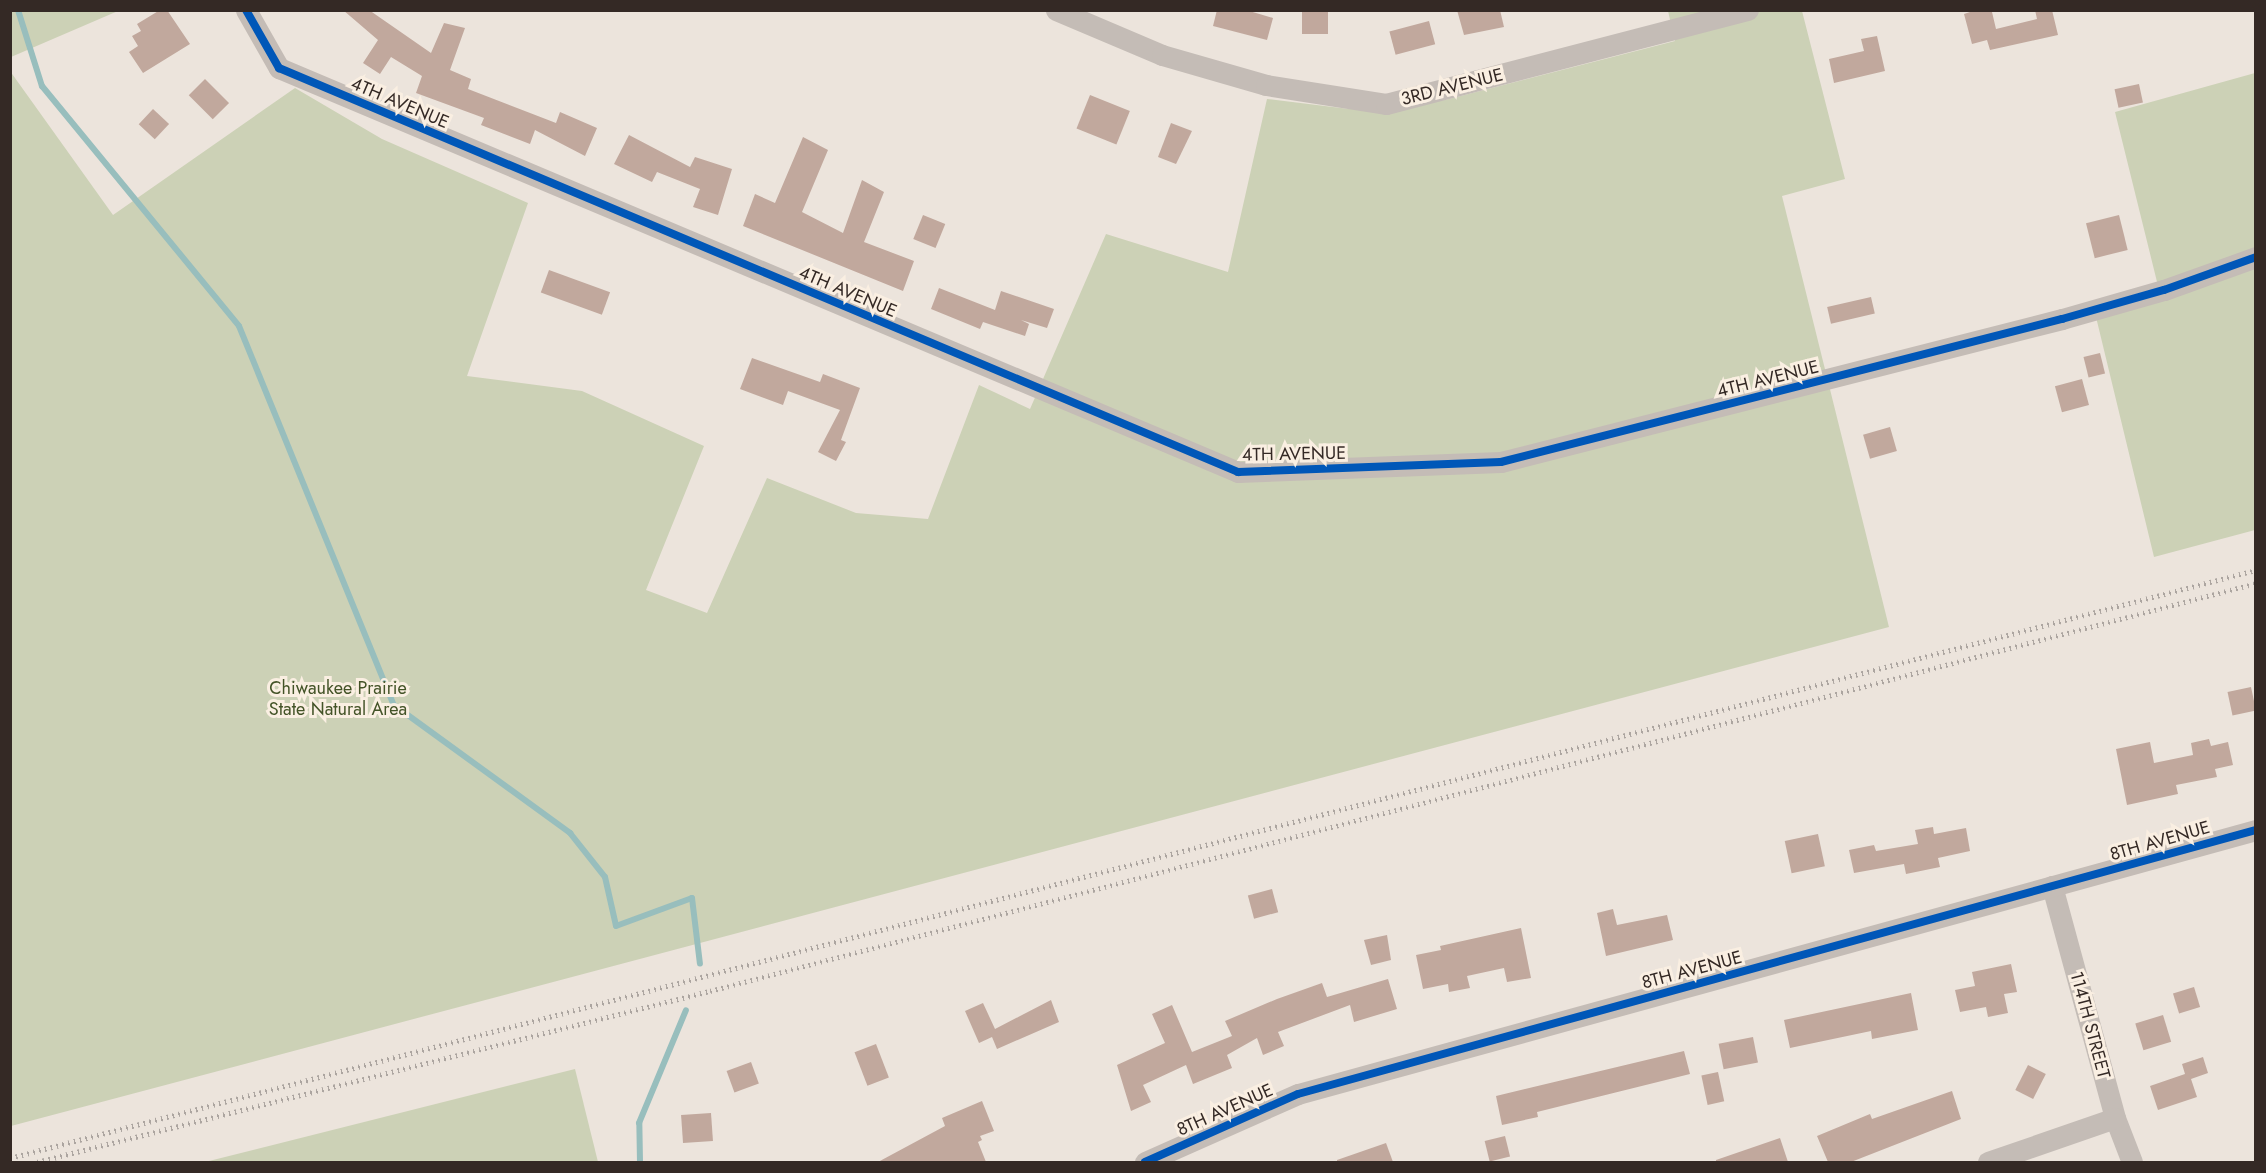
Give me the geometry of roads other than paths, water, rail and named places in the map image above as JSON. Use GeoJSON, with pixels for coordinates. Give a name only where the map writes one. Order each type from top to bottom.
{"type":"FeatureCollection","features":[{"type":"Feature","properties":{"kind":"street","name":"4TH AVENUE"},"geometry":{"type":"LineString","coordinates":[[246,10],[279,68],[1238,472],[1501,462],[2062,319],[2164,290],[2256,257]]}},
{"type":"Feature","properties":{"kind":"street","name":"3RD AVENUE"},"geometry":{"type":"LineString","coordinates":[[1056,10],[1162,55],[1266,85],[1386,104],[1748,10]]}},
{"type":"Feature","properties":{"kind":"street","name":"8TH AVENUE"},"geometry":{"type":"LineString","coordinates":[[1145,1162],[1298,1094],[2256,830]]}},
{"type":"Feature","properties":{"kind":"street","name":"114TH STREET"},"geometry":{"type":"LineString","coordinates":[[2052,886],[2115,1118],[2132,1162]]}},
{"type":"Feature","properties":{"kind":"street"},"geometry":{"type":"LineString","coordinates":[[1988,1162],[2115,1118]]}},
{"type":"Feature","properties":{"kind":"waterway"},"geometry":{"type":"LineString","coordinates":[[18,10],[42,86],[239,326],[394,705],[570,833],[605,877],[616,926],[692,898],[700,964]]}},
{"type":"Feature","properties":{"kind":"waterway"},"geometry":{"type":"LineString","coordinates":[[640,1162],[639,1123],[686,1010]]}},
{"type":"Feature","properties":{"kind":"railway"},"geometry":{"type":"LineString","coordinates":[[10,1158],[2256,570]]}},
{"type":"Feature","properties":{"kind":"railway"},"geometry":{"type":"LineString","coordinates":[[37,1162],[710,991],[2256,583]]}},
{"type":"Feature","properties":{"kind":"park label","name":"Chiwaukee Prairie State Natural Area"},"geometry":{"type":"Point","coordinates":[338,699]}}]}
